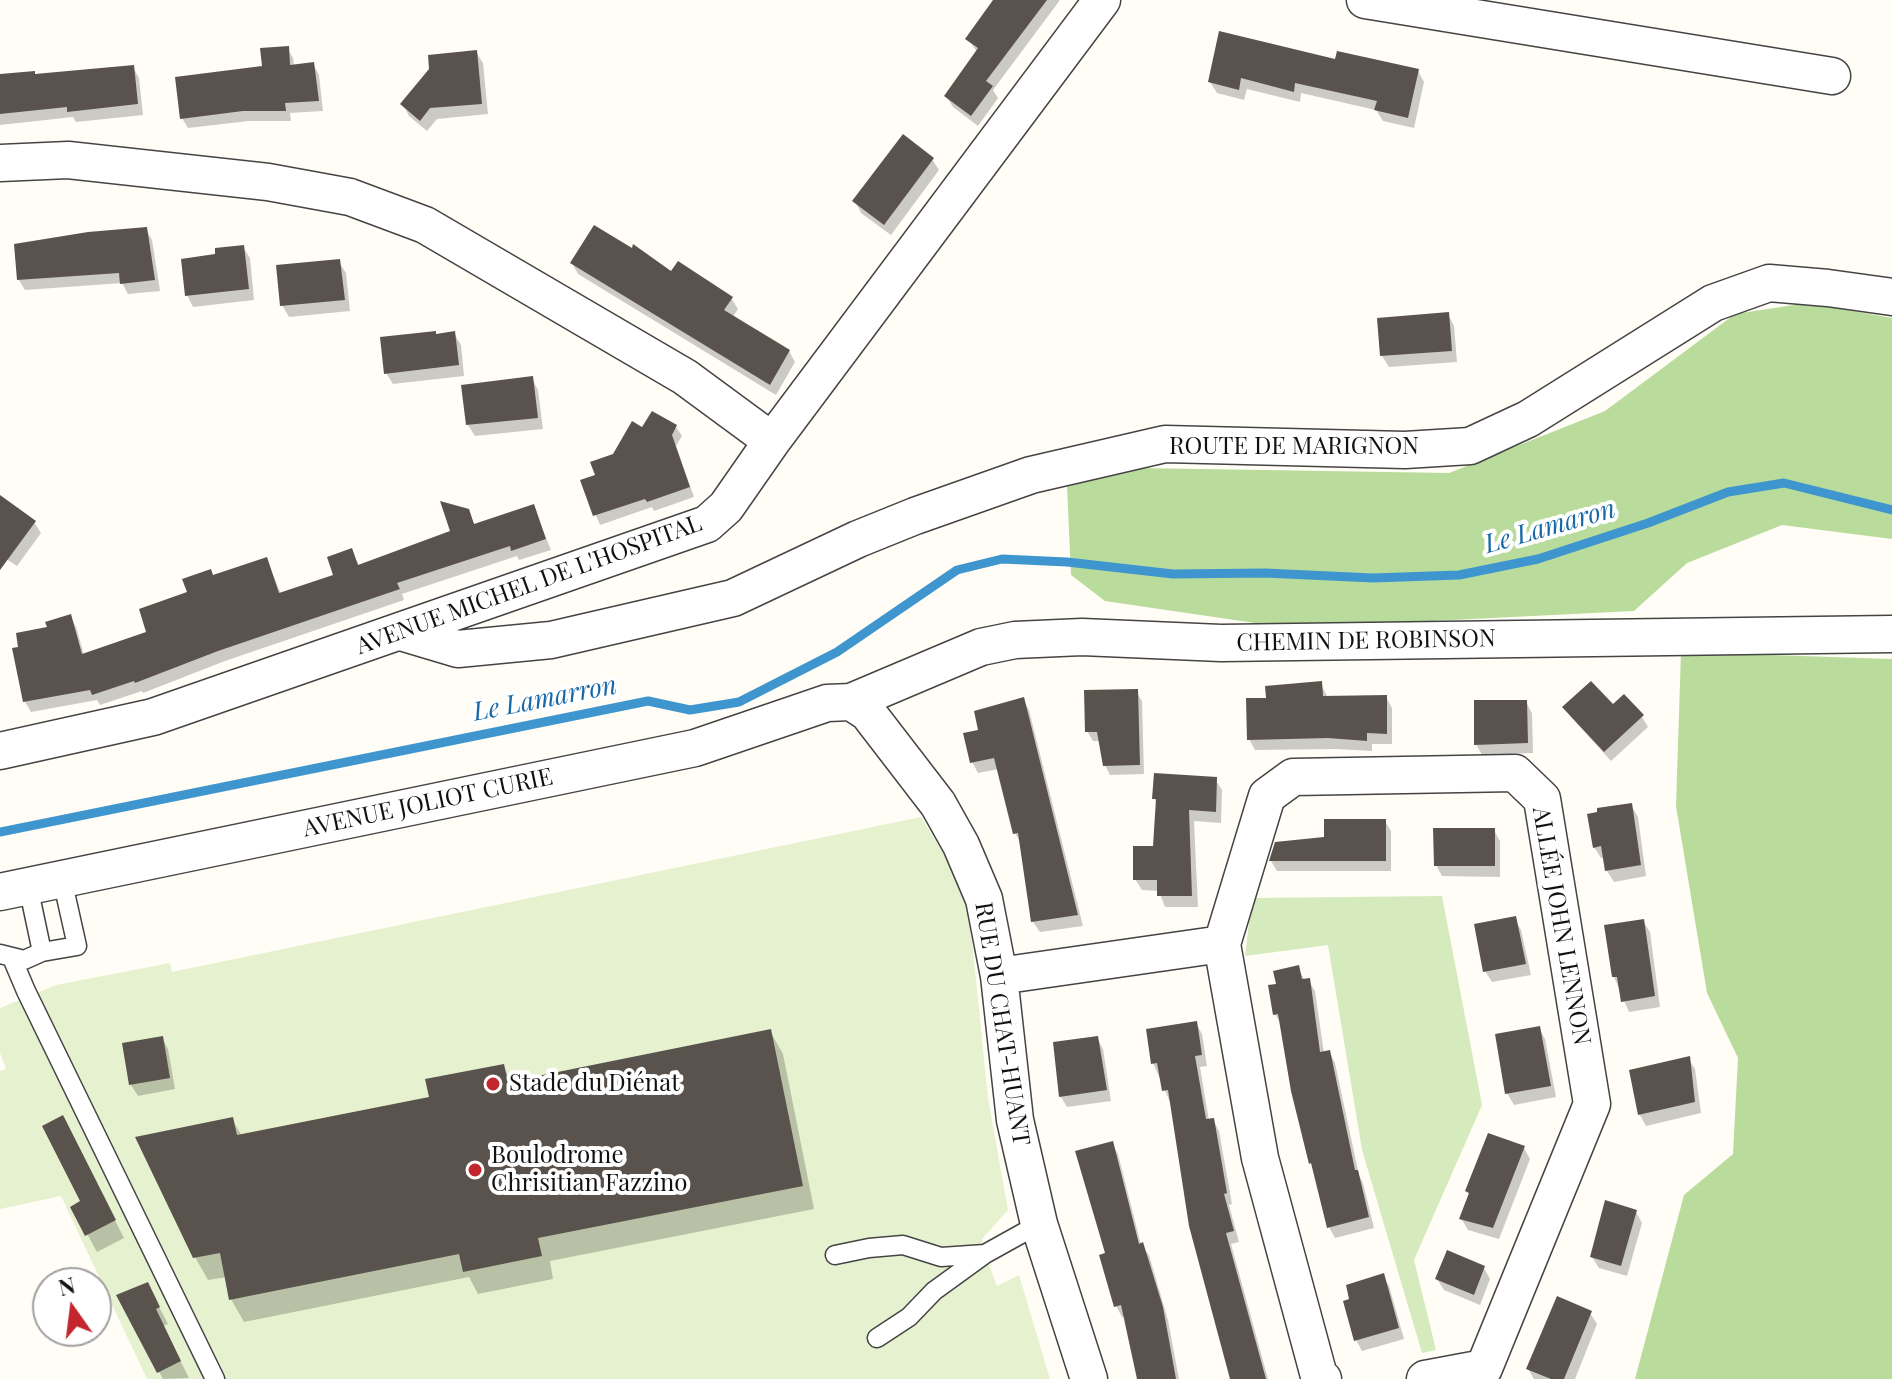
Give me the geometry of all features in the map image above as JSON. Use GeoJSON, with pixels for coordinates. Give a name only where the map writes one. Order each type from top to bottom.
{"type":"FeatureCollection","features":[{"type":"Feature","properties":{"kind":"street","name":"AVENUE MICHEL DE L'HOSPITAL"},"geometry":{"type":"LineString","coordinates":[[2,741],[153,717],[707,524],[726,507],[1102,0]]}},
{"type":"Feature","properties":{"kind":"street"},"geometry":{"type":"LineString","coordinates":[[1365,0],[1832,76]]}},
{"type":"Feature","properties":{"kind":"street"},"geometry":{"type":"LineString","coordinates":[[0,163],[68,160],[268,182],[350,197],[425,225],[685,377],[772,441]]}},
{"type":"Feature","properties":{"kind":"street","name":"ROUTE DE MARIGNON"},"geometry":{"type":"LineString","coordinates":[[401,632],[458,649],[551,640],[733,598],[858,539],[915,516],[1031,475],[1165,444],[1405,450],[1470,446],[1528,419],[1713,303],[1769,283],[1892,297]]}},
{"type":"Feature","properties":{"kind":"street","name":"CHEMIN DE ROBINSON"},"geometry":{"type":"LineString","coordinates":[[851,702],[981,647],[1015,640],[1082,637],[1221,643],[1892,634]]}},
{"type":"Feature","properties":{"kind":"street","name":"AVENUE JOLIOT CURIE"},"geometry":{"type":"LineString","coordinates":[[30,885],[695,748],[827,703],[851,702]]}},
{"type":"Feature","properties":{"kind":"street","name":"RUE DU CHAT-HUANT"},"geometry":{"type":"LineString","coordinates":[[851,702],[868,713],[938,804],[961,845],[984,899],[999,976],[1015,1120],[1039,1224],[1089,1379]]}},
{"type":"Feature","properties":{"kind":"street","name":"ALLÉE JOHN LENNON"},"geometry":{"type":"LineString","coordinates":[[1323,1379],[1319,1376],[1260,1158],[1222,944],[1267,796],[1293,777],[1515,773],[1542,799],[1592,1104],[1484,1368],[1425,1379]]}},
{"type":"Feature","properties":{"kind":"street"},"geometry":{"type":"LineString","coordinates":[[999,976],[1222,944]]}},
{"type":"Feature","properties":{"kind":"lane"},"geometry":{"type":"LineString","coordinates":[[30,885],[42,952]]}},
{"type":"Feature","properties":{"kind":"lane"},"geometry":{"type":"LineString","coordinates":[[6,956],[24,960],[42,952],[77,946],[30,885]]}},
{"type":"Feature","properties":{"kind":"lane"},"geometry":{"type":"LineString","coordinates":[[6,956],[26,991],[215,1379]]}},
{"type":"Feature","properties":{"kind":"lane"},"geometry":{"type":"LineString","coordinates":[[877,1338],[909,1317],[934,1291],[985,1254],[1039,1224]]}},
{"type":"Feature","properties":{"kind":"lane"},"geometry":{"type":"LineString","coordinates":[[835,1255],[888,1241],[941,1257],[985,1254]]}},
{"type":"Feature","properties":{"kind":"green space"},"geometry":{"type":"Polygon","coordinates":[[[1807,303],[1892,318],[1892,539],[1782,525],[1687,563],[1634,611],[1289,628],[1105,601],[1071,575],[1067,485],[1139,468],[1449,473],[1605,411],[1735,314],[1807,303]]]}},
{"type":"Feature","properties":{"kind":"green space"},"geometry":{"type":"Polygon","coordinates":[[[1681,652],[1892,659],[1892,1379],[1635,1379],[1684,1195],[1733,1154],[1738,1058],[1707,993],[1676,806],[1681,652]]]}},
{"type":"Feature","properties":{"kind":"green space","name":"Stade du Diénat"},"geometry":{"type":"Polygon","coordinates":[[[921,817],[950,864],[964,896],[972,941],[988,1098],[1008,1210],[982,1239],[985,1254],[997,1286],[1019,1275],[1050,1379],[147,1379],[112,1305],[112,1267],[94,1267],[61,1196],[0,1209],[0,1071],[6,1069],[0,1053],[0,1008],[56,985],[170,963],[172,972],[921,817]]]}},
{"type":"Feature","properties":{"kind":"green space"},"geometry":{"type":"Polygon","coordinates":[[[1442,896],[1482,1105],[1414,1260],[1436,1350],[1422,1353],[1362,1150],[1328,945],[1245,956],[1252,898],[1442,896]]]}},
{"type":"Feature","properties":{"kind":"building"},"geometry":{"type":"Polygon","coordinates":[[[993,0],[1047,0],[986,81],[993,86],[971,116],[944,96],[978,48],[965,39],[993,0]]]}},
{"type":"Feature","properties":{"kind":"building"},"geometry":{"type":"Polygon","coordinates":[[[1219,31],[1335,59],[1337,51],[1419,69],[1408,118],[1374,110],[1377,101],[1295,83],[1294,92],[1241,78],[1239,90],[1208,82],[1219,31]]]}},
{"type":"Feature","properties":{"kind":"building"},"geometry":{"type":"Polygon","coordinates":[[[289,46],[290,65],[314,62],[319,101],[285,103],[286,111],[243,111],[180,119],[175,77],[262,66],[260,48],[289,46]]]}},
{"type":"Feature","properties":{"kind":"building"},"geometry":{"type":"Polygon","coordinates":[[[477,50],[482,104],[430,108],[420,121],[400,104],[429,69],[428,55],[477,50]]]}},
{"type":"Feature","properties":{"kind":"building"},"geometry":{"type":"Polygon","coordinates":[[[134,65],[138,104],[67,112],[67,107],[0,114],[0,74],[134,65]]]}},
{"type":"Feature","properties":{"kind":"building"},"geometry":{"type":"Polygon","coordinates":[[[903,134],[934,158],[884,225],[852,201],[903,134]]]}},
{"type":"Feature","properties":{"kind":"building"},"geometry":{"type":"Polygon","coordinates":[[[594,225],[632,248],[633,244],[671,271],[678,261],[733,297],[724,310],[790,350],[770,385],[570,263],[594,225]]]}},
{"type":"Feature","properties":{"kind":"building"},"geometry":{"type":"Polygon","coordinates":[[[147,227],[155,280],[120,284],[119,273],[17,280],[14,244],[88,232],[147,227]]]}},
{"type":"Feature","properties":{"kind":"building"},"geometry":{"type":"Polygon","coordinates":[[[244,245],[249,289],[185,296],[181,259],[215,254],[215,248],[244,245]]]}},
{"type":"Feature","properties":{"kind":"building"},"geometry":{"type":"Polygon","coordinates":[[[340,259],[345,300],[280,306],[276,265],[340,259]]]}},
{"type":"Feature","properties":{"kind":"building"},"geometry":{"type":"Polygon","coordinates":[[[1449,312],[1452,351],[1380,356],[1377,318],[1449,312]]]}},
{"type":"Feature","properties":{"kind":"building"},"geometry":{"type":"Polygon","coordinates":[[[436,331],[436,334],[455,331],[459,365],[384,374],[380,337],[436,331]]]}},
{"type":"Feature","properties":{"kind":"building"},"geometry":{"type":"Polygon","coordinates":[[[533,376],[538,418],[466,425],[461,385],[533,376]]]}},
{"type":"Feature","properties":{"kind":"building"},"geometry":{"type":"Polygon","coordinates":[[[652,411],[677,425],[672,435],[690,487],[593,516],[580,480],[595,475],[590,462],[613,454],[632,421],[642,427],[652,411]]]}},
{"type":"Feature","properties":{"kind":"building"},"geometry":{"type":"Polygon","coordinates":[[[0,495],[36,521],[0,570],[0,495]]]}},
{"type":"Feature","properties":{"kind":"building"},"geometry":{"type":"Polygon","coordinates":[[[440,501],[469,509],[474,524],[534,504],[546,539],[511,551],[510,546],[397,583],[400,589],[218,651],[135,683],[92,695],[90,690],[23,702],[12,648],[18,647],[16,633],[47,627],[45,622],[71,614],[82,654],[146,632],[139,609],[187,592],[182,579],[211,569],[213,575],[267,557],[279,593],[333,575],[327,557],[352,548],[358,565],[450,531],[440,501]]]}},
{"type":"Feature","properties":{"kind":"building"},"geometry":{"type":"Polygon","coordinates":[[[1322,681],[1323,696],[1387,695],[1387,734],[1367,733],[1367,741],[1328,738],[1247,740],[1246,698],[1266,698],[1265,686],[1322,681]]]}},
{"type":"Feature","properties":{"kind":"building"},"geometry":{"type":"Polygon","coordinates":[[[1591,681],[1613,704],[1624,694],[1644,715],[1604,752],[1562,707],[1591,681]]]}},
{"type":"Feature","properties":{"kind":"building"},"geometry":{"type":"Polygon","coordinates":[[[1138,689],[1140,765],[1103,766],[1097,732],[1085,732],[1084,690],[1138,689]]]}},
{"type":"Feature","properties":{"kind":"building"},"geometry":{"type":"Polygon","coordinates":[[[1024,697],[1078,915],[1031,922],[1018,833],[1013,834],[994,758],[970,763],[963,733],[978,730],[974,711],[1024,697]]]}},
{"type":"Feature","properties":{"kind":"building"},"geometry":{"type":"Polygon","coordinates":[[[1474,700],[1527,700],[1528,743],[1474,745],[1474,700]]]}},
{"type":"Feature","properties":{"kind":"building"},"geometry":{"type":"Polygon","coordinates":[[[1154,773],[1217,777],[1216,812],[1189,810],[1192,896],[1157,896],[1157,880],[1133,880],[1133,846],[1153,846],[1154,773]]]}},
{"type":"Feature","properties":{"kind":"building"},"geometry":{"type":"Polygon","coordinates":[[[1632,803],[1641,865],[1605,871],[1601,846],[1593,848],[1587,814],[1597,812],[1597,808],[1632,803]]]}},
{"type":"Feature","properties":{"kind":"building"},"geometry":{"type":"Polygon","coordinates":[[[1324,819],[1386,819],[1386,861],[1269,861],[1275,842],[1324,837],[1324,819]]]}},
{"type":"Feature","properties":{"kind":"building"},"geometry":{"type":"Polygon","coordinates":[[[1433,828],[1495,828],[1495,866],[1434,866],[1433,828]]]}},
{"type":"Feature","properties":{"kind":"building"},"geometry":{"type":"Polygon","coordinates":[[[1516,916],[1526,964],[1483,972],[1474,924],[1516,916]]]}},
{"type":"Feature","properties":{"kind":"building"},"geometry":{"type":"Polygon","coordinates":[[[1644,919],[1655,996],[1621,1002],[1617,977],[1612,977],[1604,925],[1644,919]]]}},
{"type":"Feature","properties":{"kind":"building"},"geometry":{"type":"Polygon","coordinates":[[[1299,965],[1302,979],[1310,978],[1320,1052],[1330,1050],[1355,1170],[1358,1170],[1369,1217],[1327,1228],[1291,1091],[1278,1014],[1273,1015],[1268,985],[1276,984],[1273,971],[1299,965]]]}},
{"type":"Feature","properties":{"kind":"building"},"geometry":{"type":"Polygon","coordinates":[[[1197,1021],[1202,1055],[1195,1056],[1206,1119],[1214,1118],[1227,1193],[1224,1194],[1234,1231],[1226,1233],[1266,1379],[1230,1379],[1189,1226],[1168,1090],[1162,1091],[1157,1063],[1151,1064],[1146,1029],[1197,1021]]]}},
{"type":"Feature","properties":{"kind":"building"},"geometry":{"type":"Polygon","coordinates":[[[1540,1026],[1551,1086],[1505,1094],[1495,1034],[1540,1026]]]}},
{"type":"Feature","properties":{"kind":"building","name":"Boulodrome Chrisitian Fazzino"},"geometry":{"type":"Polygon","coordinates":[[[771,1029],[803,1186],[538,1238],[542,1256],[463,1272],[459,1254],[229,1300],[220,1253],[193,1258],[135,1137],[233,1117],[237,1135],[429,1097],[425,1079],[504,1064],[508,1082],[771,1029]]]}},
{"type":"Feature","properties":{"kind":"building"},"geometry":{"type":"Polygon","coordinates":[[[163,1036],[170,1078],[129,1085],[122,1043],[163,1036]]]}},
{"type":"Feature","properties":{"kind":"building"},"geometry":{"type":"Polygon","coordinates":[[[1098,1036],[1107,1090],[1059,1097],[1053,1042],[1098,1036]]]}},
{"type":"Feature","properties":{"kind":"building"},"geometry":{"type":"Polygon","coordinates":[[[1690,1056],[1695,1102],[1638,1115],[1629,1070],[1690,1056]]]}},
{"type":"Feature","properties":{"kind":"building"},"geometry":{"type":"Polygon","coordinates":[[[63,1115],[116,1220],[85,1236],[70,1207],[80,1201],[42,1126],[63,1115]]]}},
{"type":"Feature","properties":{"kind":"building"},"geometry":{"type":"Polygon","coordinates":[[[1488,1133],[1525,1146],[1493,1228],[1459,1219],[1469,1193],[1465,1191],[1488,1133]]]}},
{"type":"Feature","properties":{"kind":"building"},"geometry":{"type":"Polygon","coordinates":[[[1113,1141],[1139,1244],[1143,1242],[1163,1307],[1176,1379],[1137,1379],[1121,1305],[1114,1307],[1099,1255],[1105,1253],[1075,1151],[1113,1141]]]}},
{"type":"Feature","properties":{"kind":"building"},"geometry":{"type":"Polygon","coordinates":[[[1605,1200],[1637,1210],[1621,1266],[1590,1257],[1605,1200]]]}},
{"type":"Feature","properties":{"kind":"building"},"geometry":{"type":"Polygon","coordinates":[[[1447,1250],[1485,1266],[1474,1295],[1435,1279],[1447,1250]]]}},
{"type":"Feature","properties":{"kind":"building"},"geometry":{"type":"Polygon","coordinates":[[[1384,1273],[1399,1328],[1354,1341],[1343,1301],[1349,1299],[1346,1285],[1384,1273]]]}},
{"type":"Feature","properties":{"kind":"building"},"geometry":{"type":"Polygon","coordinates":[[[148,1282],[160,1307],[156,1309],[181,1361],[157,1373],[116,1295],[148,1282]]]}},
{"type":"Feature","properties":{"kind":"building"},"geometry":{"type":"Polygon","coordinates":[[[1557,1296],[1592,1311],[1564,1379],[1551,1379],[1526,1369],[1557,1296]]]}},
{"type":"Feature","properties":{"kind":"waterway","name":"Le Lamarron"},"geometry":{"type":"LineString","coordinates":[[0,832],[648,701],[690,710],[739,702],[837,652],[957,570],[1002,559],[1067,562],[1173,574],[1265,573],[1373,578],[1459,575],[1538,559],[1648,523],[1728,492],[1784,483],[1892,510]]}},
{"type":"Feature","properties":{"kind":"place","name":"Stade du Diénat"},"geometry":{"type":"Point","coordinates":[493,1084]}},
{"type":"Feature","properties":{"kind":"place","name":"Boulodrome Chrisitian Fazzino"},"geometry":{"type":"Point","coordinates":[475,1170]}},
{"type":"Feature","properties":{"kind":"water label","name":"Le Lamaron"},"geometry":{"type":"Point","coordinates":[1550,527]}}]}
